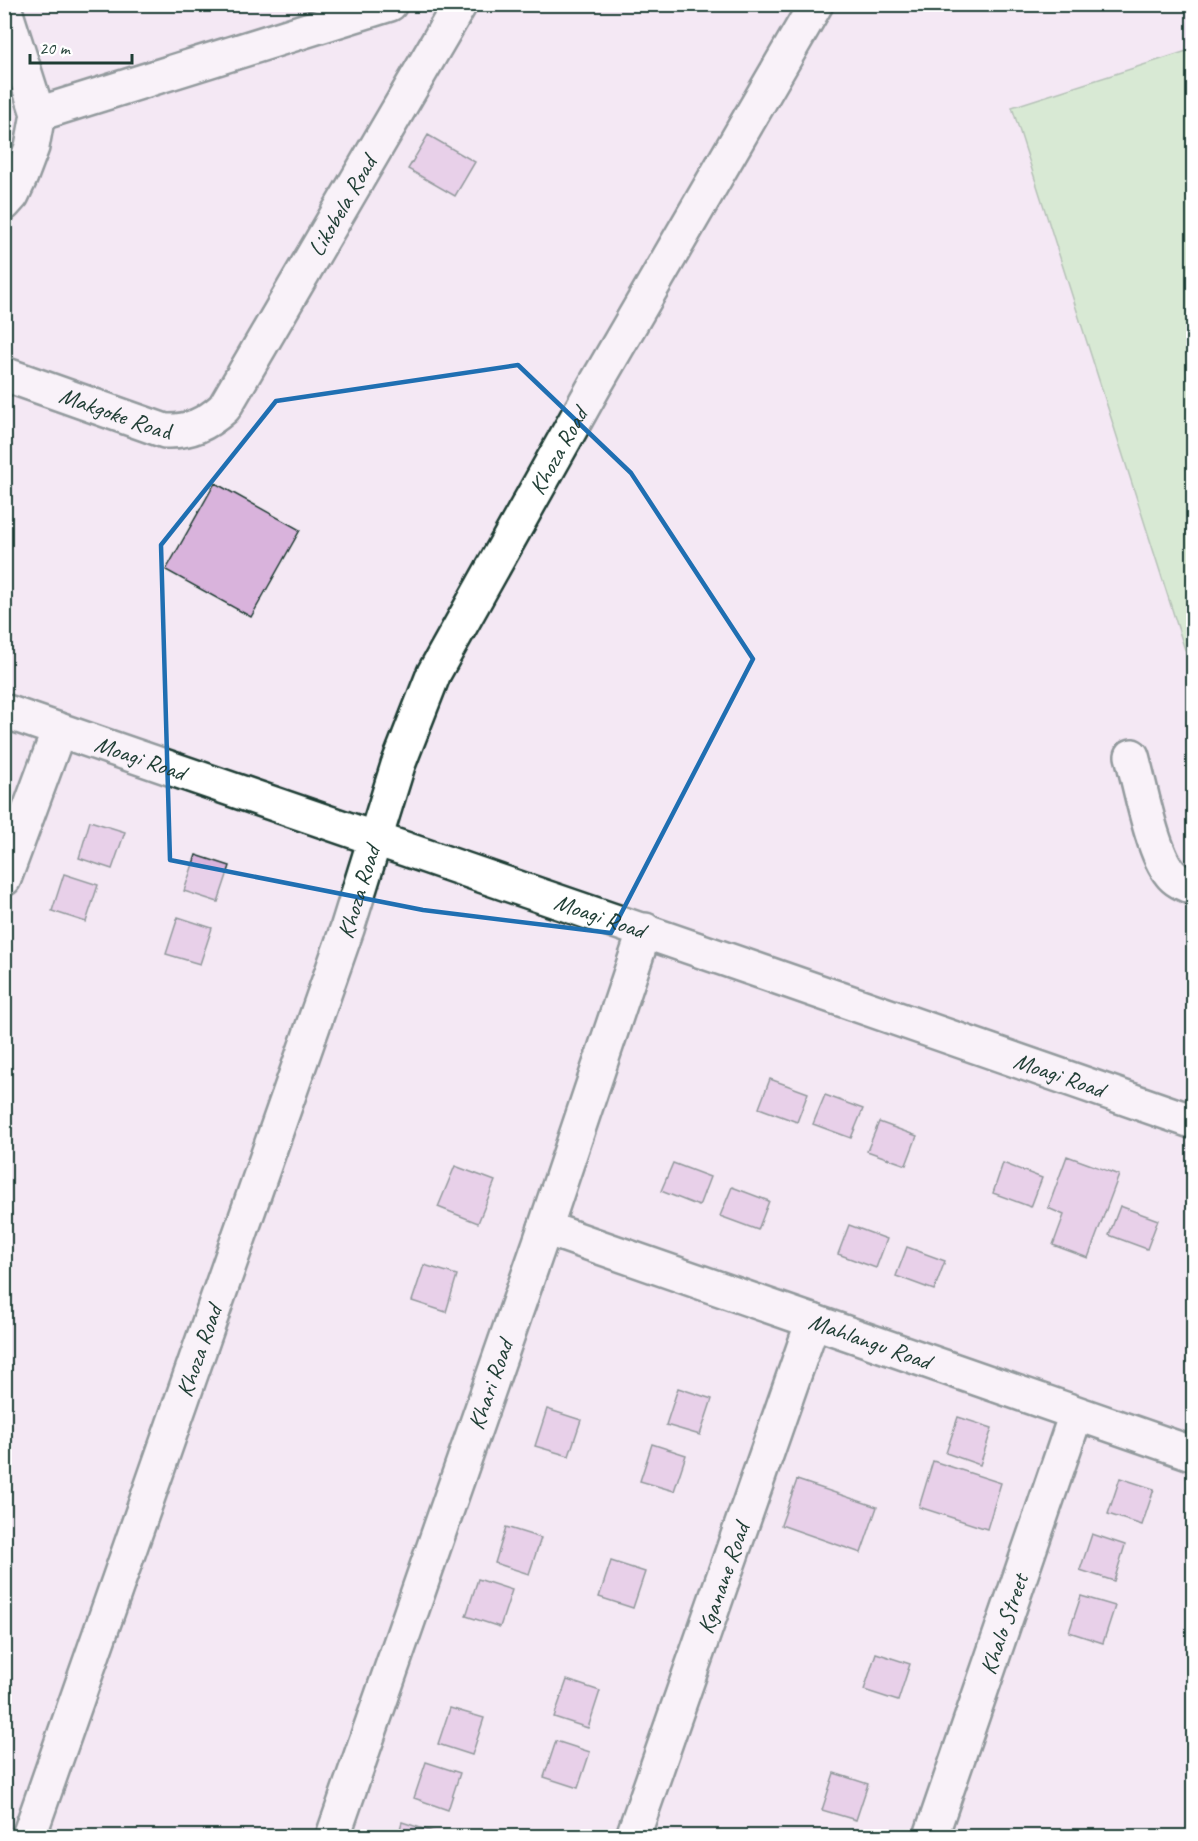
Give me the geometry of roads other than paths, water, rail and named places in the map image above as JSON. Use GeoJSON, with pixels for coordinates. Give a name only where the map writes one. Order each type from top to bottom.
{"type":"FeatureCollection","features":[{"type":"Feature","properties":{"kind":"street"},"geometry":{"type":"LineString","coordinates":[[38,114],[390,4]]}},
{"type":"Feature","properties":{"kind":"street","name":"Likobela Road"},"geometry":{"type":"LineString","coordinates":[[224,408],[460,4]]}},
{"type":"Feature","properties":{"kind":"street","name":"Khoza Road"},"geometry":{"type":"LineString","coordinates":[[29,1836],[347,929],[401,755],[434,673],[594,387],[816,4]]}},
{"type":"Feature","properties":{"kind":"street"},"geometry":{"type":"LineString","coordinates":[[4,7],[38,114],[32,147],[17,185],[4,204]]}},
{"type":"Feature","properties":{"kind":"street","name":"Makgoke Road"},"geometry":{"type":"LineString","coordinates":[[4,374],[165,431],[180,432],[194,428],[210,421],[224,408]]}},
{"type":"Feature","properties":{"kind":"street","name":"Moagi Road"},"geometry":{"type":"LineString","coordinates":[[4,711],[645,930],[1194,1122]]}},
{"type":"Feature","properties":{"kind":"street"},"geometry":{"type":"LineString","coordinates":[[4,879],[59,730]]}},
{"type":"Feature","properties":{"kind":"street"},"geometry":{"type":"LineString","coordinates":[[1132,756],[1157,849],[1169,872],[1180,883],[1194,888]]}},
{"type":"Feature","properties":{"kind":"street","name":"Khari Road"},"geometry":{"type":"LineString","coordinates":[[333,1836],[545,1228],[645,930]]}},
{"type":"Feature","properties":{"kind":"street","name":"Mahlangu Road"},"geometry":{"type":"LineString","coordinates":[[545,1228],[1194,1454]]}},
{"type":"Feature","properties":{"kind":"street","name":"Kganane Road"},"geometry":{"type":"LineString","coordinates":[[633,1836],[813,1322]]}},
{"type":"Feature","properties":{"kind":"street","name":"Khalo Street"},"geometry":{"type":"LineString","coordinates":[[931,1836],[1076,1414]]}}]}
